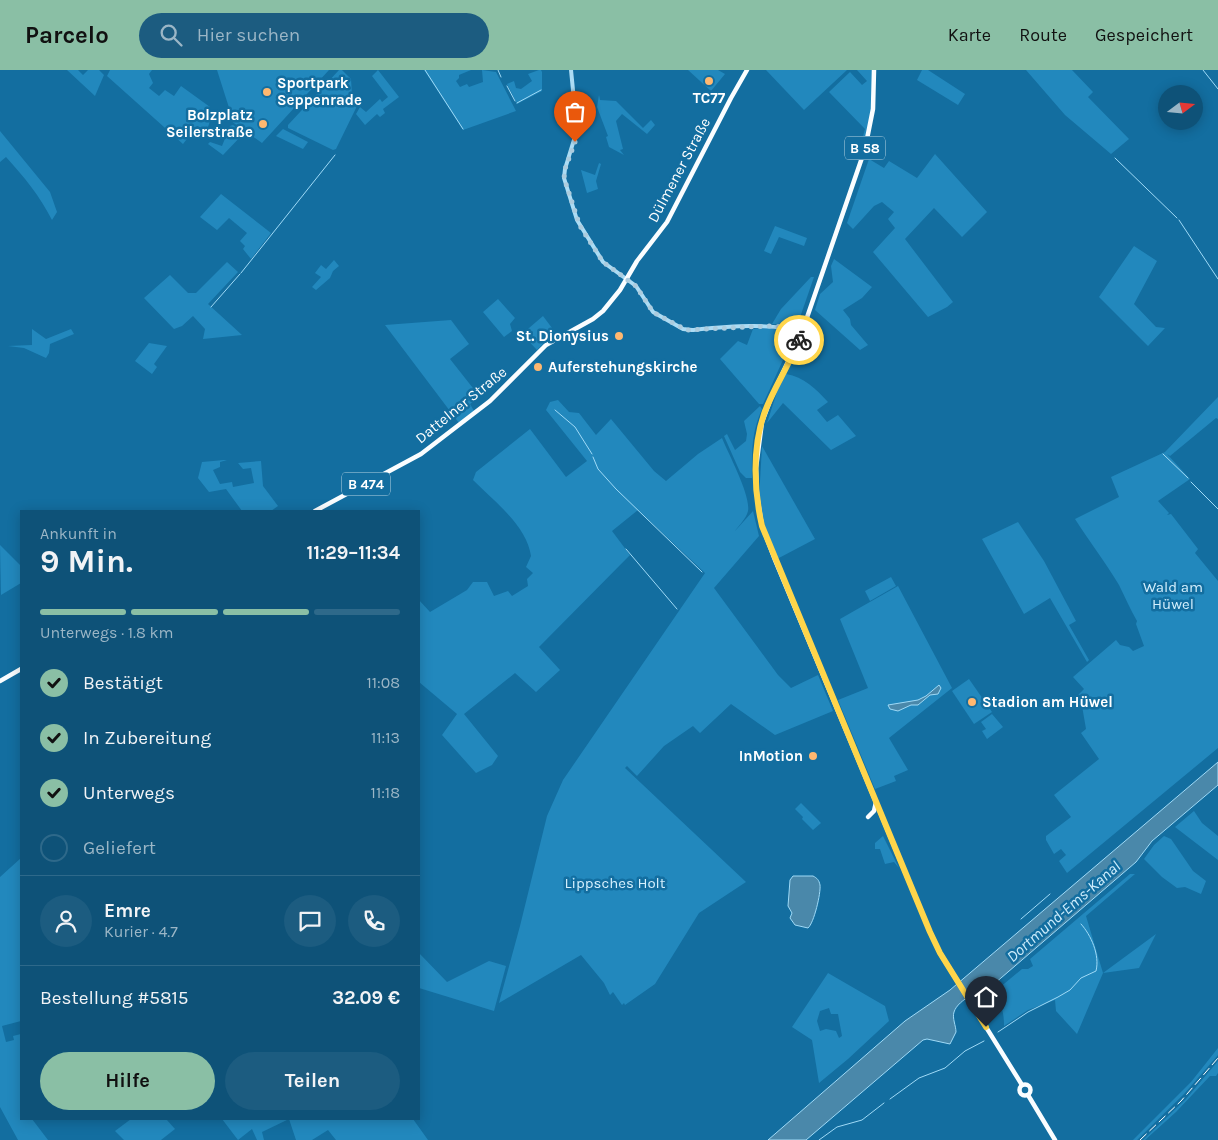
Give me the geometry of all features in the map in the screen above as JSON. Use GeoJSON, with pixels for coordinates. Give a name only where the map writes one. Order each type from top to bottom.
{"type":"FeatureCollection","features":[{"type":"Feature","properties":{"kind":"main road","name":"Dülmener Straße"},"geometry":{"type":"LineString","coordinates":[[627,278],[637,261],[667,222],[747,70]]}},
{"type":"Feature","properties":{"kind":"main road","name":"B 58"},"geometry":{"type":"LineString","coordinates":[[874,70],[873,109],[865,148],[802,332],[771,398],[762,422],[756,468],[758,509],[762,526],[775,560],[930,932],[956,979],[1022,1086],[1026,1085],[1030,1088],[1028,1095],[1055,1140]]}},
{"type":"Feature","properties":{"kind":"main road","name":"Dattelner Straße"},"geometry":{"type":"LineString","coordinates":[[317,510],[410,460],[435,444],[501,391],[543,348],[599,315],[620,290],[627,278]]}},
{"type":"Feature","properties":{"kind":"main road"},"geometry":{"type":"LineString","coordinates":[[0,681],[20,670]]}},
{"type":"Feature","properties":{"kind":"main road"},"geometry":{"type":"LineString","coordinates":[[868,817],[874,811],[876,800]]}},
{"type":"Feature","properties":{"kind":"street"},"geometry":{"type":"LineString","coordinates":[[571,70],[577,130],[565,169],[565,182],[580,226],[603,262],[636,286],[653,312],[683,329],[769,326],[785,327],[802,332]]}},
{"type":"Feature","properties":{"kind":"green space"},"geometry":{"type":"Polygon","coordinates":[[[67,70],[78,70],[83,75],[88,70],[99,70],[104,75],[95,96],[67,70]]]}},
{"type":"Feature","properties":{"kind":"green space"},"geometry":{"type":"Polygon","coordinates":[[[110,70],[152,70],[149,74],[153,83],[149,88],[159,96],[165,90],[174,96],[181,86],[210,107],[209,109],[213,112],[207,130],[197,126],[183,144],[107,76],[110,70]]]}},
{"type":"Feature","properties":{"kind":"green space","name":"Sportpark Seppenrade"},"geometry":{"type":"Polygon","coordinates":[[[217,70],[329,70],[262,143],[231,121],[231,114],[217,70]]]}},
{"type":"Feature","properties":{"kind":"green space"},"geometry":{"type":"Polygon","coordinates":[[[339,70],[342,70],[351,79],[352,95],[357,106],[336,149],[333,150],[288,128],[288,125],[339,70]]]}},
{"type":"Feature","properties":{"kind":"green space"},"geometry":{"type":"Polygon","coordinates":[[[378,70],[399,97],[383,109],[385,113],[380,117],[377,114],[365,125],[356,114],[360,107],[366,112],[380,99],[382,102],[388,97],[372,76],[378,70]]]}},
{"type":"Feature","properties":{"kind":"green space"},"geometry":{"type":"Polygon","coordinates":[[[424,70],[471,70],[459,75],[456,81],[460,87],[467,84],[469,87],[483,82],[482,70],[496,72],[516,111],[463,130],[424,70]]]}},
{"type":"Feature","properties":{"kind":"green space"},"geometry":{"type":"Polygon","coordinates":[[[539,70],[542,72],[542,91],[517,104],[507,84],[514,81],[516,88],[521,89],[532,81],[528,74],[539,70]]]}},
{"type":"Feature","properties":{"kind":"green space","name":"TC77"},"geometry":{"type":"Polygon","coordinates":[[[688,70],[718,70],[725,74],[711,91],[688,70]]]}},
{"type":"Feature","properties":{"kind":"green space"},"geometry":{"type":"Polygon","coordinates":[[[766,70],[847,70],[804,110],[766,70]]]}},
{"type":"Feature","properties":{"kind":"green space"},"geometry":{"type":"Polygon","coordinates":[[[857,70],[872,70],[871,115],[861,157],[857,158],[865,129],[829,92],[850,72],[862,85],[867,81],[857,70]]]}},
{"type":"Feature","properties":{"kind":"green space"},"geometry":{"type":"Polygon","coordinates":[[[922,70],[928,70],[965,94],[958,105],[917,80],[922,70]]]}},
{"type":"Feature","properties":{"kind":"green space"},"geometry":{"type":"Polygon","coordinates":[[[1026,70],[1072,70],[1093,92],[1088,97],[1129,139],[1111,154],[1065,115],[1026,70]]]}},
{"type":"Feature","properties":{"kind":"green space"},"geometry":{"type":"Polygon","coordinates":[[[599,95],[600,100],[616,101],[643,128],[651,120],[655,125],[647,134],[622,114],[616,121],[623,149],[620,150],[624,155],[609,147],[606,137],[608,136],[597,107],[599,95]]]}},
{"type":"Feature","properties":{"kind":"green space"},"geometry":{"type":"Polygon","coordinates":[[[233,125],[244,133],[223,155],[208,144],[210,142],[222,146],[230,126],[233,125]]]}},
{"type":"Feature","properties":{"kind":"green space"},"geometry":{"type":"Polygon","coordinates":[[[283,129],[308,142],[303,149],[276,136],[283,129]]]}},
{"type":"Feature","properties":{"kind":"green space"},"geometry":{"type":"Polygon","coordinates":[[[0,131],[50,192],[57,212],[52,220],[31,187],[6,157],[0,162],[0,131]]]}},
{"type":"Feature","properties":{"kind":"green space"},"geometry":{"type":"Polygon","coordinates":[[[935,154],[987,212],[962,237],[934,208],[905,239],[953,302],[928,317],[873,252],[895,228],[888,219],[894,212],[882,202],[874,206],[853,229],[847,223],[869,159],[884,168],[889,161],[917,178],[935,154]]]}},
{"type":"Feature","properties":{"kind":"green space"},"geometry":{"type":"Polygon","coordinates":[[[599,163],[601,164],[596,181],[598,189],[587,193],[581,170],[595,175],[599,163]]]}},
{"type":"Feature","properties":{"kind":"green space"},"geometry":{"type":"Polygon","coordinates":[[[221,194],[271,233],[251,259],[243,249],[245,246],[240,241],[247,233],[229,218],[217,230],[200,217],[221,194]]]}},
{"type":"Feature","properties":{"kind":"green space"},"geometry":{"type":"Polygon","coordinates":[[[775,226],[807,238],[804,246],[779,237],[771,254],[764,251],[775,226]]]}},
{"type":"Feature","properties":{"kind":"green space"},"geometry":{"type":"Polygon","coordinates":[[[1134,246],[1157,261],[1134,304],[1156,327],[1165,328],[1148,346],[1099,297],[1134,246]]]}},
{"type":"Feature","properties":{"kind":"green space"},"geometry":{"type":"Polygon","coordinates":[[[834,259],[872,287],[862,298],[843,310],[850,319],[851,325],[868,345],[860,350],[815,310],[820,294],[833,282],[831,266],[834,259]]]}},
{"type":"Feature","properties":{"kind":"green space"},"geometry":{"type":"Polygon","coordinates":[[[334,260],[339,266],[333,271],[330,278],[316,290],[312,287],[321,277],[315,273],[321,265],[326,269],[334,260]]]}},
{"type":"Feature","properties":{"kind":"green space"},"geometry":{"type":"Polygon","coordinates":[[[227,262],[238,272],[208,304],[242,335],[203,339],[205,329],[193,316],[182,326],[174,329],[144,298],[170,275],[188,293],[196,293],[227,262]]]}},
{"type":"Feature","properties":{"kind":"green space"},"geometry":{"type":"Polygon","coordinates":[[[811,277],[814,277],[797,326],[772,324],[781,309],[811,277]]]}},
{"type":"Feature","properties":{"kind":"green space"},"geometry":{"type":"Polygon","coordinates":[[[498,299],[515,318],[510,324],[512,331],[504,337],[483,312],[498,299]]]}},
{"type":"Feature","properties":{"kind":"green space"},"geometry":{"type":"Polygon","coordinates":[[[543,316],[558,336],[545,342],[537,350],[522,334],[543,316]]]}},
{"type":"Feature","properties":{"kind":"green space"},"geometry":{"type":"Polygon","coordinates":[[[451,320],[469,344],[450,359],[480,397],[470,404],[474,411],[459,423],[385,325],[451,320]]]}},
{"type":"Feature","properties":{"kind":"green space"},"geometry":{"type":"Polygon","coordinates":[[[770,328],[787,331],[792,340],[763,404],[759,404],[720,359],[738,341],[747,345],[753,329],[770,328]]]}},
{"type":"Feature","properties":{"kind":"green space"},"geometry":{"type":"Polygon","coordinates":[[[32,329],[46,339],[71,329],[74,334],[50,344],[49,353],[46,358],[24,348],[8,346],[32,345],[32,329]]]}},
{"type":"Feature","properties":{"kind":"green space"},"geometry":{"type":"Polygon","coordinates":[[[149,343],[167,346],[154,364],[157,367],[152,374],[135,361],[149,343]]]}},
{"type":"Feature","properties":{"kind":"green space"},"geometry":{"type":"Polygon","coordinates":[[[786,374],[804,381],[828,402],[817,410],[827,422],[838,415],[856,436],[831,450],[783,403],[767,423],[777,392],[786,374]]]}},
{"type":"Feature","properties":{"kind":"green space","name":"Wald am Hüwel"},"geometry":{"type":"Polygon","coordinates":[[[1218,397],[1218,419],[1216,418],[1170,456],[1167,454],[1190,479],[1158,501],[1169,513],[1167,515],[1171,514],[1198,549],[1195,553],[1218,581],[1218,748],[1067,873],[1059,861],[1066,855],[1061,849],[1054,854],[1046,840],[1046,836],[1071,817],[1054,795],[1099,759],[1081,733],[1086,729],[1081,700],[1077,696],[1084,689],[1073,677],[1116,640],[1120,645],[1129,647],[1133,651],[1144,646],[1136,624],[1137,621],[1119,585],[1075,519],[1119,497],[1111,477],[1165,452],[1218,397]]]}},
{"type":"Feature","properties":{"kind":"green space","name":"Lippsches Holt"},"geometry":{"type":"Polygon","coordinates":[[[558,400],[569,412],[579,413],[596,435],[611,419],[654,471],[666,481],[698,454],[722,438],[743,486],[748,504],[747,514],[735,531],[753,511],[759,536],[714,588],[778,675],[791,688],[818,675],[833,711],[775,735],[731,704],[700,733],[693,726],[664,746],[637,776],[627,766],[625,768],[746,882],[699,913],[655,984],[625,1005],[624,1003],[622,1005],[613,992],[610,995],[604,983],[581,955],[499,1003],[547,816],[563,780],[705,573],[638,510],[612,531],[630,555],[539,647],[560,670],[536,692],[515,673],[464,714],[498,756],[492,765],[476,773],[442,735],[457,714],[420,683],[420,601],[430,612],[467,590],[473,582],[487,582],[494,596],[508,591],[512,596],[528,586],[527,579],[533,573],[526,567],[531,556],[523,534],[500,505],[473,480],[476,472],[530,429],[566,477],[587,461],[546,410],[550,402],[558,400]]]}},
{"type":"Feature","properties":{"kind":"green space"},"geometry":{"type":"Polygon","coordinates":[[[760,406],[762,409],[758,418],[753,443],[752,478],[746,478],[740,472],[724,436],[727,434],[735,450],[746,441],[747,434],[744,421],[760,406]]]}},
{"type":"Feature","properties":{"kind":"green space"},"geometry":{"type":"Polygon","coordinates":[[[762,446],[815,539],[777,559],[765,526],[759,499],[762,446]]]}},
{"type":"Feature","properties":{"kind":"green space"},"geometry":{"type":"Polygon","coordinates":[[[227,460],[220,462],[220,467],[213,470],[220,484],[232,482],[233,487],[254,483],[251,468],[243,469],[238,463],[261,461],[263,486],[278,506],[272,510],[241,510],[226,489],[209,492],[198,478],[202,462],[227,460]]]}},
{"type":"Feature","properties":{"kind":"green space"},"geometry":{"type":"Polygon","coordinates":[[[1018,522],[1044,561],[1076,621],[1069,625],[1089,660],[1087,662],[1050,598],[1024,614],[982,539],[1018,522]]]}},
{"type":"Feature","properties":{"kind":"green space"},"geometry":{"type":"Polygon","coordinates":[[[0,545],[20,565],[20,584],[1,595],[0,545]]]}},
{"type":"Feature","properties":{"kind":"green space"},"geometry":{"type":"Polygon","coordinates":[[[891,577],[896,586],[870,601],[865,591],[891,577]]]}},
{"type":"Feature","properties":{"kind":"green space"},"geometry":{"type":"Polygon","coordinates":[[[898,586],[952,688],[889,738],[908,770],[894,776],[896,781],[875,789],[838,700],[868,688],[840,619],[898,586]]]}},
{"type":"Feature","properties":{"kind":"green space","name":"Stadion am Hüwel"},"geometry":{"type":"Polygon","coordinates":[[[969,679],[992,712],[974,724],[952,691],[969,679]]]}},
{"type":"Feature","properties":{"kind":"green space"},"geometry":{"type":"Polygon","coordinates":[[[992,714],[1003,727],[987,739],[982,731],[986,729],[981,722],[992,714]]]}},
{"type":"Feature","properties":{"kind":"green space"},"geometry":{"type":"Polygon","coordinates":[[[801,803],[821,823],[813,830],[795,809],[801,803]]]}},
{"type":"Feature","properties":{"kind":"green space"},"geometry":{"type":"Polygon","coordinates":[[[1194,811],[1202,823],[1218,836],[1218,860],[1175,827],[1194,811]]]}},
{"type":"Feature","properties":{"kind":"green space"},"geometry":{"type":"Polygon","coordinates":[[[883,836],[899,868],[894,862],[885,864],[880,849],[875,849],[875,843],[883,836]]]}},
{"type":"Feature","properties":{"kind":"green space"},"geometry":{"type":"Polygon","coordinates":[[[1164,836],[1171,839],[1193,871],[1206,881],[1201,894],[1185,887],[1177,888],[1162,877],[1144,859],[1154,845],[1164,836]]]}},
{"type":"Feature","properties":{"kind":"green space"},"geometry":{"type":"Polygon","coordinates":[[[20,859],[20,1021],[2,1026],[6,1042],[14,1040],[13,1036],[20,1034],[20,1120],[33,1120],[48,1140],[18,1140],[0,1107],[0,877],[20,859]]]}},
{"type":"Feature","properties":{"kind":"green space"},"geometry":{"type":"Polygon","coordinates":[[[1130,874],[1135,874],[1086,916],[1103,973],[1077,1034],[1056,1011],[1055,1000],[1028,1010],[1004,1026],[1002,1008],[993,993],[1022,969],[1028,969],[1033,966],[1030,959],[1130,874]]]}},
{"type":"Feature","properties":{"kind":"green space"},"geometry":{"type":"Polygon","coordinates":[[[1156,934],[1139,968],[1103,973],[1156,934]]]}},
{"type":"Feature","properties":{"kind":"green space"},"geometry":{"type":"Polygon","coordinates":[[[420,954],[447,982],[489,961],[506,966],[494,1011],[420,988],[420,954]]]}},
{"type":"Feature","properties":{"kind":"green space"},"geometry":{"type":"Polygon","coordinates":[[[828,973],[885,1006],[889,1021],[819,1083],[812,1040],[792,1027],[828,973]],[[829,1008],[820,1011],[817,1021],[820,1031],[826,1029],[836,1031],[839,1038],[842,1036],[838,1014],[831,1014],[829,1008]]]}},
{"type":"Feature","properties":{"kind":"green space"},"geometry":{"type":"Polygon","coordinates":[[[1218,1048],[1218,1055],[1184,1094],[1137,1140],[1133,1140],[1191,1082],[1218,1048]]]}},
{"type":"Feature","properties":{"kind":"green space"},"geometry":{"type":"Polygon","coordinates":[[[1218,1061],[1218,1073],[1216,1076],[1210,1076],[1176,1112],[1143,1140],[1186,1099],[1218,1061]]]}},
{"type":"Feature","properties":{"kind":"green space"},"geometry":{"type":"Polygon","coordinates":[[[130,1120],[167,1120],[175,1129],[161,1140],[124,1140],[115,1131],[130,1120]]]}},
{"type":"Feature","properties":{"kind":"green space"},"geometry":{"type":"Polygon","coordinates":[[[223,1120],[287,1120],[262,1132],[264,1140],[257,1140],[252,1129],[238,1140],[223,1120]]]}},
{"type":"Feature","properties":{"kind":"green space"},"geometry":{"type":"Polygon","coordinates":[[[289,1120],[414,1120],[428,1140],[336,1140],[328,1130],[312,1140],[296,1140],[289,1120]]]}},
{"type":"Feature","properties":{"kind":"water"},"geometry":{"type":"Polygon","coordinates":[[[939,685],[941,688],[938,694],[930,695],[918,705],[911,705],[898,711],[890,709],[888,705],[918,700],[939,685]]]}},
{"type":"Feature","properties":{"kind":"water","name":"Dortmund-Ems-Kanal"},"geometry":{"type":"Polygon","coordinates":[[[1218,762],[1218,785],[1152,841],[1136,862],[994,984],[971,995],[956,1007],[953,1017],[956,1032],[950,1044],[927,1039],[923,1040],[806,1140],[768,1140],[905,1021],[950,990],[1218,762]]]}},
{"type":"Feature","properties":{"kind":"water"},"geometry":{"type":"Polygon","coordinates":[[[793,876],[813,876],[820,883],[817,908],[808,928],[795,925],[790,918],[792,913],[788,906],[790,880],[793,876]]]}},
{"type":"Feature","properties":{"kind":"waterway"},"geometry":{"type":"LineString","coordinates":[[425,70],[463,129]]}},
{"type":"Feature","properties":{"kind":"waterway"},"geometry":{"type":"LineString","coordinates":[[498,70],[501,77]]}},
{"type":"Feature","properties":{"kind":"waterway"},"geometry":{"type":"LineString","coordinates":[[1203,70],[1218,89]]}},
{"type":"Feature","properties":{"kind":"waterway"},"geometry":{"type":"LineString","coordinates":[[507,86],[515,101]]}},
{"type":"Feature","properties":{"kind":"waterway"},"geometry":{"type":"LineString","coordinates":[[517,103],[541,90]]}},
{"type":"Feature","properties":{"kind":"waterway"},"geometry":{"type":"LineString","coordinates":[[241,273],[335,155]]}},
{"type":"Feature","properties":{"kind":"waterway"},"geometry":{"type":"LineString","coordinates":[[1115,158],[1177,218]]}},
{"type":"Feature","properties":{"kind":"waterway"},"geometry":{"type":"LineString","coordinates":[[1179,220],[1218,279]]}},
{"type":"Feature","properties":{"kind":"waterway"},"geometry":{"type":"LineString","coordinates":[[211,307],[240,274]]}},
{"type":"Feature","properties":{"kind":"waterway"},"geometry":{"type":"LineString","coordinates":[[555,410],[575,427],[592,454]]}},
{"type":"Feature","properties":{"kind":"waterway"},"geometry":{"type":"LineString","coordinates":[[1163,454],[1188,478]]}},
{"type":"Feature","properties":{"kind":"waterway"},"geometry":{"type":"LineString","coordinates":[[593,457],[598,469],[616,489],[702,572]]}},
{"type":"Feature","properties":{"kind":"waterway"},"geometry":{"type":"LineString","coordinates":[[1191,482],[1218,509]]}},
{"type":"Feature","properties":{"kind":"waterway"},"geometry":{"type":"LineString","coordinates":[[626,549],[677,609]]}},
{"type":"Feature","properties":{"kind":"waterway"},"geometry":{"type":"LineString","coordinates":[[1021,919],[1050,894]]}},
{"type":"Feature","properties":{"kind":"waterway"},"geometry":{"type":"LineString","coordinates":[[998,1032],[1028,1012],[1070,990],[1081,978],[1096,971],[1096,952],[1081,924]]}},
{"type":"Feature","properties":{"kind":"waterway"},"geometry":{"type":"LineString","coordinates":[[890,1099],[919,1078],[945,1068],[965,1051],[984,1041]]}},
{"type":"Feature","properties":{"kind":"waterway"},"geometry":{"type":"LineString","coordinates":[[819,1140],[837,1127],[862,1120],[884,1103]]}},
{"type":"Feature","properties":{"kind":"railway"},"geometry":{"type":"LineString","coordinates":[[1140,1140],[1181,1101],[1218,1058]]}},
{"type":"Feature","properties":{"kind":"way so far"},"geometry":{"type":"LineString","coordinates":[[575,142],[565,169],[564,178],[580,226],[603,262],[636,286],[653,312],[686,330],[768,326],[785,327],[802,332],[799,340]]}},
{"type":"Feature","properties":{"kind":"place","name":"TC77"},"geometry":{"type":"Point","coordinates":[709,81]}},
{"type":"Feature","properties":{"kind":"place","name":"Sportpark Seppenrade"},"geometry":{"type":"Point","coordinates":[267,92]}},
{"type":"Feature","properties":{"kind":"place","name":"Bolzplatz Seilerstraße"},"geometry":{"type":"Point","coordinates":[263,124]}},
{"type":"Feature","properties":{"kind":"place","name":"St. Dionysius"},"geometry":{"type":"Point","coordinates":[619,336]}},
{"type":"Feature","properties":{"kind":"place","name":"Auferstehungskirche"},"geometry":{"type":"Point","coordinates":[538,367]}},
{"type":"Feature","properties":{"kind":"place","name":"Stadion am Hüwel"},"geometry":{"type":"Point","coordinates":[972,702]}},
{"type":"Feature","properties":{"kind":"place","name":"InMotion"},"geometry":{"type":"Point","coordinates":[813,756]}},
{"type":"Feature","properties":{"kind":"route"},"geometry":{"type":"LineString","coordinates":[[799,340],[771,398],[762,422],[756,468],[758,509],[762,526],[930,932],[940,953],[986,1027]]}}]}
